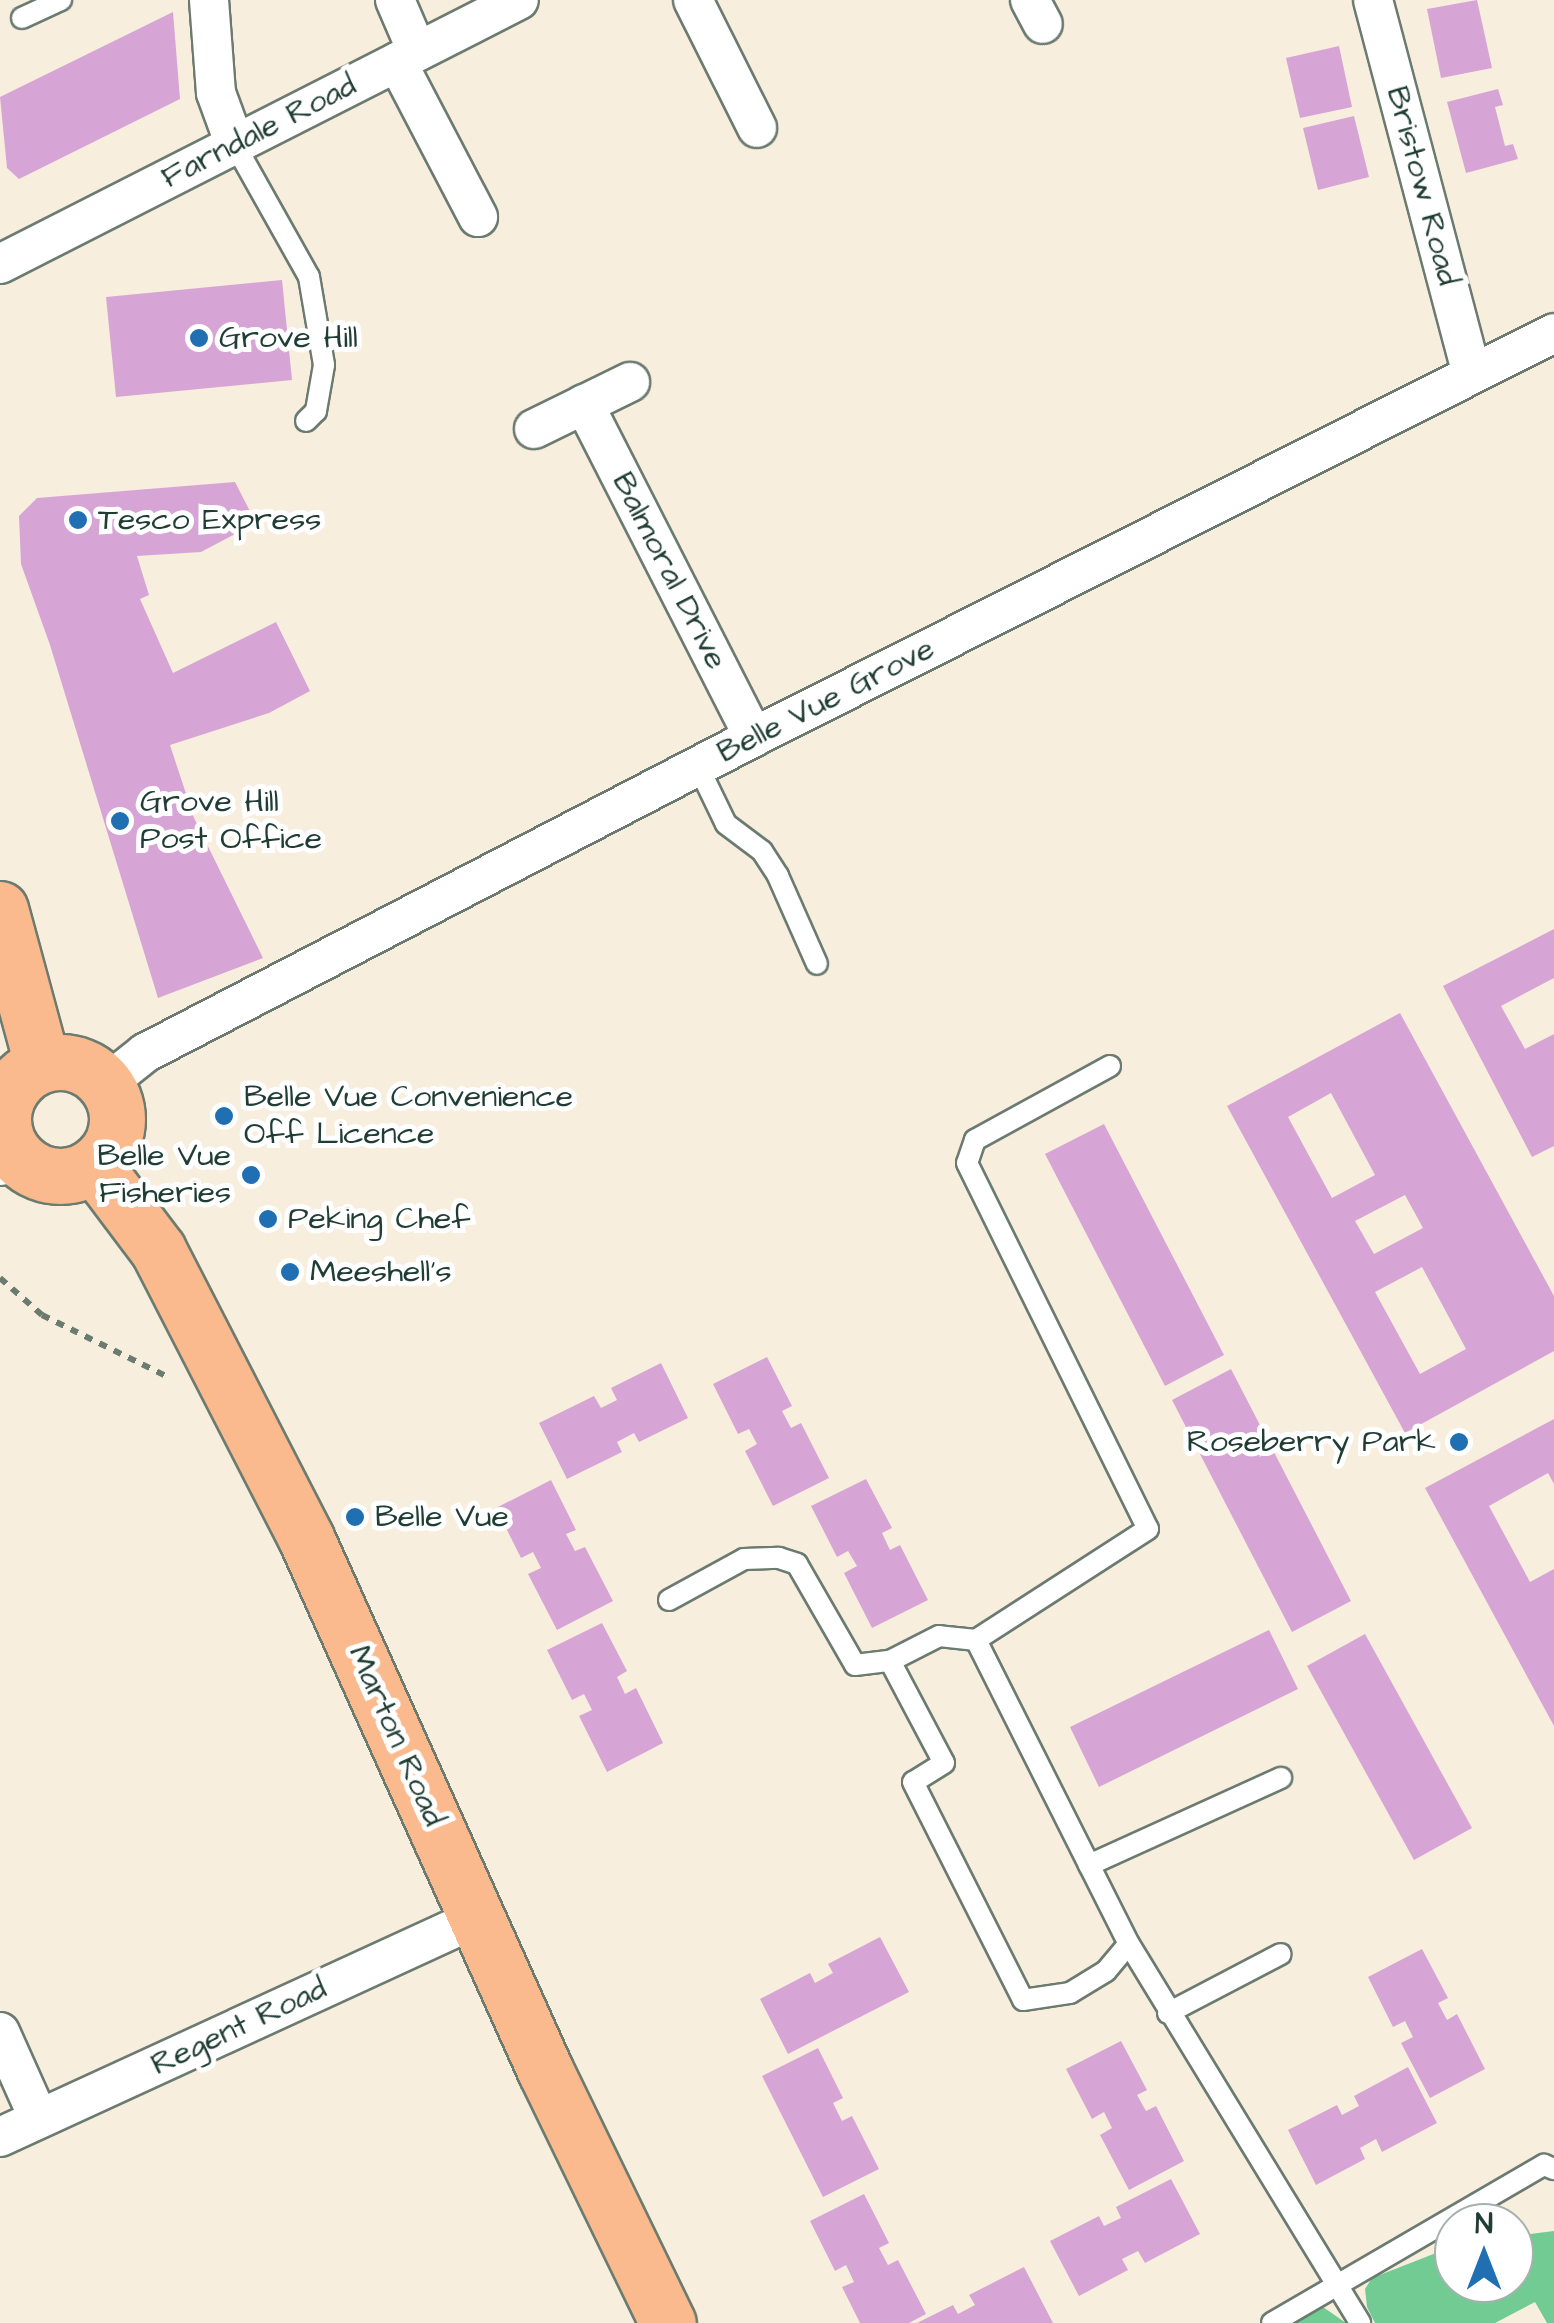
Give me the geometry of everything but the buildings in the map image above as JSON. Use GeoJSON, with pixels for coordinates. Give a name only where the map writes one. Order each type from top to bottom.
{"type":"FeatureCollection","features":[{"type":"Feature","properties":{"kind":"main road"},"geometry":{"type":"LineString","coordinates":[[0,908],[42,1064]]}},
{"type":"Feature","properties":{"kind":"main road"},"geometry":{"type":"LineString","coordinates":[[42,1064],[77,1064],[106,1084],[118,1118],[107,1153],[78,1174],[41,1174],[6,1156],[2,1118],[5,1100],[26,1072],[42,1064]]}},
{"type":"Feature","properties":{"kind":"main road","name":"Marton Road"},"geometry":{"type":"LineString","coordinates":[[94,1165],[158,1250],[306,1538],[545,2070],[668,2323]]}},
{"type":"Feature","properties":{"kind":"street"},"geometry":{"type":"LineString","coordinates":[[210,0],[216,93],[235,145]]}},
{"type":"Feature","properties":{"kind":"street"},"geometry":{"type":"LineString","coordinates":[[395,0],[407,56],[478,218]]}},
{"type":"Feature","properties":{"kind":"street","name":"Farndale Road"},"geometry":{"type":"LineString","coordinates":[[0,264],[518,0]]}},
{"type":"Feature","properties":{"kind":"street"},"geometry":{"type":"LineString","coordinates":[[692,0],[757,128]]}},
{"type":"Feature","properties":{"kind":"street","name":"Bristow Road"},"geometry":{"type":"LineString","coordinates":[[1372,0],[1470,372]]}},
{"type":"Feature","properties":{"kind":"street","name":"Belle Vue Grove"},"geometry":{"type":"LineString","coordinates":[[106,1084],[145,1053],[698,766],[1470,372],[1554,333]]}},
{"type":"Feature","properties":{"kind":"street"},"geometry":{"type":"LineString","coordinates":[[534,429],[630,382]]}},
{"type":"Feature","properties":{"kind":"street","name":"Balmoral Drive"},"geometry":{"type":"LineString","coordinates":[[584,404],[754,737]]}},
{"type":"Feature","properties":{"kind":"street","name":"Regent Road"},"geometry":{"type":"LineString","coordinates":[[0,2136],[479,1917]]}},
{"type":"Feature","properties":{"kind":"street"},"geometry":{"type":"LineString","coordinates":[[0,2032],[39,2119]]}},
{"type":"Feature","properties":{"kind":"lane"},"geometry":{"type":"LineString","coordinates":[[22,18],[61,0]]}},
{"type":"Feature","properties":{"kind":"lane"},"geometry":{"type":"LineString","coordinates":[[235,145],[309,278],[324,364],[316,412],[306,421]]}},
{"type":"Feature","properties":{"kind":"lane"},"geometry":{"type":"LineString","coordinates":[[698,766],[726,824],[762,852],[778,876],[817,964]]}},
{"type":"Feature","properties":{"kind":"lane"},"geometry":{"type":"LineString","coordinates":[[669,1600],[744,1558],[779,1558],[797,1564],[855,1666],[890,1661],[939,1636],[976,1640],[1148,1529],[967,1164],[975,1140],[1110,1066]]}},
{"type":"Feature","properties":{"kind":"lane"},"geometry":{"type":"LineString","coordinates":[[976,1640],[1128,1944],[1360,2323]]}},
{"type":"Feature","properties":{"kind":"lane"},"geometry":{"type":"LineString","coordinates":[[890,1661],[944,1763],[913,1782],[1023,2000],[1070,1993],[1106,1972],[1128,1944]]}},
{"type":"Feature","properties":{"kind":"lane"},"geometry":{"type":"LineString","coordinates":[[1089,1865],[1281,1778]]}},
{"type":"Feature","properties":{"kind":"lane"},"geometry":{"type":"LineString","coordinates":[[1168,2013],[1281,1954]]}},
{"type":"Feature","properties":{"kind":"lane"},"geometry":{"type":"LineString","coordinates":[[1272,2323],[1341,2287],[1551,2163]]}},
{"type":"Feature","properties":{"kind":"path"},"geometry":{"type":"LineString","coordinates":[[0,1278],[42,1315],[180,1383],[218,1367]]}},
{"type":"Feature","properties":{"kind":"green space"},"geometry":{"type":"Polygon","coordinates":[[[1554,2231],[1554,2323],[1547,2323],[1534,2303],[1534,2234],[1554,2231]]]}},
{"type":"Feature","properties":{"kind":"green space"},"geometry":{"type":"Polygon","coordinates":[[[1434,2254],[1434,2303],[1533,2303],[1495,2323],[1375,2323],[1367,2307],[1365,2289],[1372,2278],[1434,2254]]]}},
{"type":"Feature","properties":{"kind":"green space"},"geometry":{"type":"Polygon","coordinates":[[[1323,2307],[1346,2323],[1293,2323],[1323,2307]]]}},
{"type":"Feature","properties":{"kind":"place","name":"Grove Hill"},"geometry":{"type":"Point","coordinates":[199,338]}},
{"type":"Feature","properties":{"kind":"place","name":"Tesco Express"},"geometry":{"type":"Point","coordinates":[78,520]}},
{"type":"Feature","properties":{"kind":"place","name":"Grove Hill Post Office"},"geometry":{"type":"Point","coordinates":[120,821]}},
{"type":"Feature","properties":{"kind":"place","name":"Belle Vue Convenience Off Licence"},"geometry":{"type":"Point","coordinates":[224,1116]}},
{"type":"Feature","properties":{"kind":"place","name":"Belle Vue Fisheries"},"geometry":{"type":"Point","coordinates":[251,1175]}},
{"type":"Feature","properties":{"kind":"place","name":"Peking Chef"},"geometry":{"type":"Point","coordinates":[268,1219]}},
{"type":"Feature","properties":{"kind":"place","name":"Meeshell's"},"geometry":{"type":"Point","coordinates":[290,1272]}},
{"type":"Feature","properties":{"kind":"place","name":"Roseberry Park"},"geometry":{"type":"Point","coordinates":[1459,1442]}},
{"type":"Feature","properties":{"kind":"place","name":"Belle Vue"},"geometry":{"type":"Point","coordinates":[355,1517]}}]}
